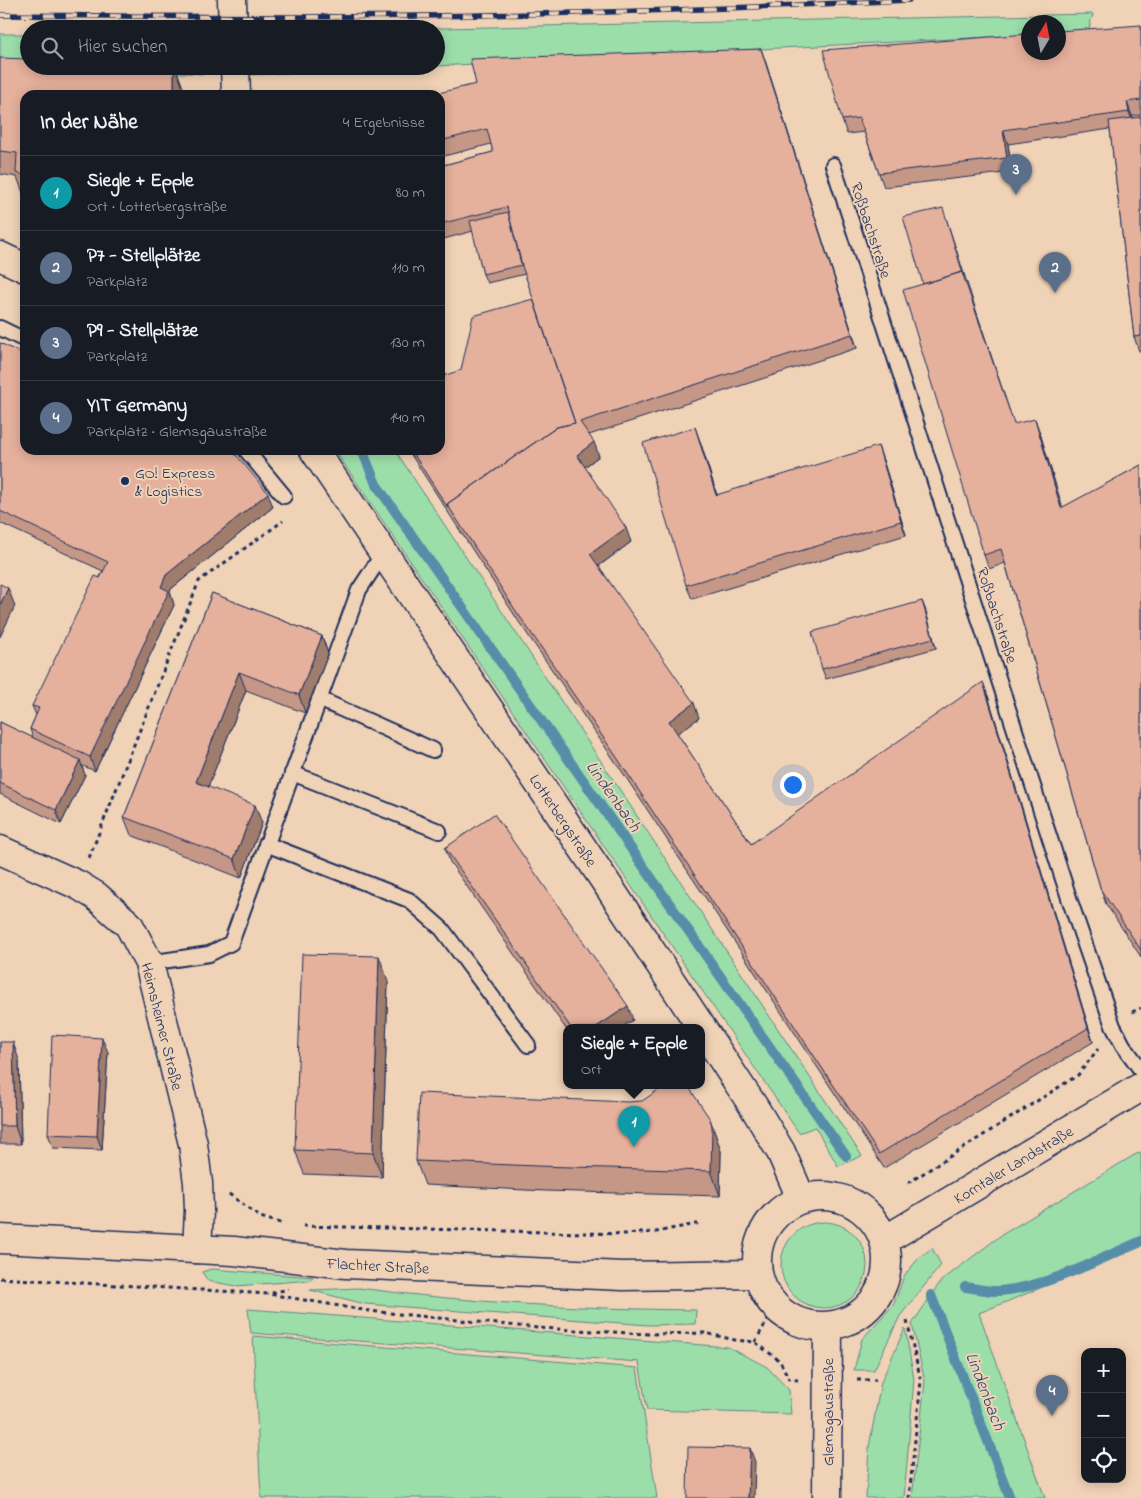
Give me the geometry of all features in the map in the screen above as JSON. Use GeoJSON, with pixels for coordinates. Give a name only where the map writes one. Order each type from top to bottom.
{"type":"FeatureCollection","features":[{"type":"Feature","properties":{"kind":"main road"},"geometry":{"type":"LineString","coordinates":[[232,0],[233,20]]}},
{"type":"Feature","properties":{"kind":"main road"},"geometry":{"type":"LineString","coordinates":[[235,75],[236,90]]}},
{"type":"Feature","properties":{"kind":"main road"},"geometry":{"type":"LineString","coordinates":[[0,256],[20,266]]}},
{"type":"Feature","properties":{"kind":"main road","name":"Lotterbergstraße"},"geometry":{"type":"LineString","coordinates":[[317,455],[604,878],[700,1024]]}},
{"type":"Feature","properties":{"kind":"main road","name":"Heimsheimer Straße"},"geometry":{"type":"LineString","coordinates":[[0,850],[96,896],[129,925],[149,962],[193,1144],[198,1183],[197,1249]]}},
{"type":"Feature","properties":{"kind":"main road","name":"Lotterbergstraße"},"geometry":{"type":"LineString","coordinates":[[705,1031],[749,1098],[781,1152],[801,1198]]}},
{"type":"Feature","properties":{"kind":"main road","name":"Korntaler Landstraße"},"geometry":{"type":"LineString","coordinates":[[885,1240],[1141,1087]]}},
{"type":"Feature","properties":{"kind":"main road"},"geometry":{"type":"LineString","coordinates":[[827,1195],[852,1202],[872,1218],[885,1240],[888,1270],[878,1297],[856,1318],[828,1326],[808,1325],[790,1318],[775,1307],[764,1292],[758,1274],[757,1250],[765,1228],[780,1210],[801,1198],[827,1195]]}},
{"type":"Feature","properties":{"kind":"main road","name":"Flachter Straße"},"geometry":{"type":"LineString","coordinates":[[0,1239],[234,1251],[346,1264],[623,1276],[758,1274]]}},
{"type":"Feature","properties":{"kind":"main road","name":"Glemsgaustraße"},"geometry":{"type":"LineString","coordinates":[[828,1326],[828,1498]]}},
{"type":"Feature","properties":{"kind":"lane","name":"Roßbachstraße"},"geometry":{"type":"LineString","coordinates":[[833,165],[1071,904],[1113,1026],[1123,1045],[1141,1070]]}},
{"type":"Feature","properties":{"kind":"lane"},"geometry":{"type":"LineString","coordinates":[[0,328],[20,338]]}},
{"type":"Feature","properties":{"kind":"lane"},"geometry":{"type":"LineString","coordinates":[[250,455],[284,496]]}},
{"type":"Feature","properties":{"kind":"lane"},"geometry":{"type":"LineString","coordinates":[[149,962],[209,954],[231,943],[358,590],[384,552]]}},
{"type":"Feature","properties":{"kind":"lane"},"geometry":{"type":"LineString","coordinates":[[319,699],[433,750]]}},
{"type":"Feature","properties":{"kind":"lane"},"geometry":{"type":"LineString","coordinates":[[292,773],[439,831]]}},
{"type":"Feature","properties":{"kind":"lane"},"geometry":{"type":"LineString","coordinates":[[266,844],[410,900],[442,930],[528,1045]]}},
{"type":"Feature","properties":{"kind":"path"},"geometry":{"type":"LineString","coordinates":[[78,886],[199,581],[287,518]]}},
{"type":"Feature","properties":{"kind":"path"},"geometry":{"type":"LineString","coordinates":[[908,1183],[1078,1076],[1113,1026],[1127,1014],[1141,1008]]}},
{"type":"Feature","properties":{"kind":"path"},"geometry":{"type":"LineString","coordinates":[[198,1183],[231,1195],[260,1217],[290,1226]]}},
{"type":"Feature","properties":{"kind":"path"},"geometry":{"type":"LineString","coordinates":[[300,1226],[625,1234],[664,1230],[700,1223]]}},
{"type":"Feature","properties":{"kind":"path"},"geometry":{"type":"LineString","coordinates":[[0,1278],[269,1294],[369,1311],[538,1328],[648,1334],[705,1333],[735,1340],[755,1342],[775,1307]]}},
{"type":"Feature","properties":{"kind":"path"},"geometry":{"type":"LineString","coordinates":[[907,1321],[921,1381],[909,1498]]}},
{"type":"Feature","properties":{"kind":"green space"},"geometry":{"type":"Polygon","coordinates":[[[1093,14],[1088,32],[1066,33],[1066,15],[1047,15],[1093,14]]]}},
{"type":"Feature","properties":{"kind":"green space"},"geometry":{"type":"Polygon","coordinates":[[[1021,16],[1021,35],[445,66],[445,28],[1021,16]]]}},
{"type":"Feature","properties":{"kind":"green space"},"geometry":{"type":"Polygon","coordinates":[[[0,34],[20,34],[20,66],[0,65],[0,34]]]}},
{"type":"Feature","properties":{"kind":"green space"},"geometry":{"type":"Polygon","coordinates":[[[338,455],[398,455],[862,1156],[838,1166],[815,1127],[799,1133],[338,455]]]}},
{"type":"Feature","properties":{"kind":"green space"},"geometry":{"type":"Polygon","coordinates":[[[1141,1153],[1141,1247],[979,1313],[1045,1498],[912,1498],[925,1382],[912,1324],[941,1281],[1000,1236],[1136,1154],[1141,1153]]]}},
{"type":"Feature","properties":{"kind":"green space"},"geometry":{"type":"Polygon","coordinates":[[[824,1222],[840,1226],[854,1235],[863,1249],[867,1265],[863,1281],[854,1295],[840,1304],[824,1308],[808,1304],[794,1295],[785,1281],[781,1265],[785,1249],[794,1235],[808,1226],[824,1222]]]}},
{"type":"Feature","properties":{"kind":"green space"},"geometry":{"type":"Polygon","coordinates":[[[932,1248],[941,1265],[900,1316],[874,1370],[854,1370],[862,1339],[894,1304],[904,1276],[918,1259],[932,1248]]]}},
{"type":"Feature","properties":{"kind":"green space"},"geometry":{"type":"Polygon","coordinates":[[[211,1269],[313,1277],[311,1280],[236,1286],[208,1281],[202,1272],[211,1269]]]}},
{"type":"Feature","properties":{"kind":"green space"},"geometry":{"type":"Polygon","coordinates":[[[359,1288],[443,1298],[527,1304],[696,1310],[695,1324],[649,1325],[365,1304],[310,1290],[359,1288]]]}},
{"type":"Feature","properties":{"kind":"green space"},"geometry":{"type":"Polygon","coordinates":[[[248,1309],[728,1347],[767,1367],[789,1390],[791,1414],[647,1410],[639,1362],[251,1333],[248,1309]]]}},
{"type":"Feature","properties":{"kind":"green space"},"geometry":{"type":"Polygon","coordinates":[[[905,1328],[914,1379],[904,1498],[866,1498],[869,1447],[881,1382],[905,1328]]]}},
{"type":"Feature","properties":{"kind":"green space"},"geometry":{"type":"Polygon","coordinates":[[[253,1336],[637,1368],[657,1498],[261,1498],[253,1336]]]}},
{"type":"Feature","properties":{"kind":"building"},"geometry":{"type":"Polygon","coordinates":[[[1141,25],[1141,100],[1127,102],[1129,112],[1003,130],[1007,158],[879,173],[859,118],[842,120],[823,50],[1021,35],[1021,60],[1066,60],[1066,30],[1141,25]]]}},
{"type":"Feature","properties":{"kind":"building"},"geometry":{"type":"Polygon","coordinates":[[[761,49],[852,334],[580,422],[594,442],[577,455],[626,528],[590,554],[694,703],[669,721],[751,844],[983,682],[1088,1028],[879,1154],[616,756],[514,608],[447,504],[557,427],[575,423],[520,260],[507,207],[445,223],[445,165],[493,152],[487,129],[445,140],[445,91],[476,84],[470,59],[761,49]]]}},
{"type":"Feature","properties":{"kind":"building"},"geometry":{"type":"Polygon","coordinates":[[[0,58],[20,59],[20,75],[174,75],[174,90],[20,90],[20,174],[16,173],[17,153],[0,151],[0,58]]]}},
{"type":"Feature","properties":{"kind":"building"},"geometry":{"type":"Polygon","coordinates":[[[1141,117],[1141,336],[1134,337],[1109,121],[1141,117]]]}},
{"type":"Feature","properties":{"kind":"building"},"geometry":{"type":"Polygon","coordinates":[[[943,208],[964,277],[962,272],[923,284],[903,217],[943,208]]]}},
{"type":"Feature","properties":{"kind":"building"},"geometry":{"type":"Polygon","coordinates":[[[508,212],[522,265],[483,274],[470,221],[508,212]]]}},
{"type":"Feature","properties":{"kind":"building"},"geometry":{"type":"Polygon","coordinates":[[[962,272],[1014,424],[1035,419],[1061,508],[1141,465],[1141,950],[1101,890],[1001,549],[984,555],[903,290],[962,272]]]}},
{"type":"Feature","properties":{"kind":"building"},"geometry":{"type":"Polygon","coordinates":[[[533,299],[575,423],[557,427],[447,504],[448,508],[414,455],[445,455],[445,375],[461,370],[473,316],[533,299]]]}},
{"type":"Feature","properties":{"kind":"building","name":"GO! Express & Logistics"},"geometry":{"type":"Polygon","coordinates":[[[0,343],[20,353],[20,455],[236,455],[268,493],[166,575],[161,587],[169,591],[90,757],[30,729],[39,708],[32,706],[95,576],[100,578],[108,562],[0,511],[0,343]]]}},
{"type":"Feature","properties":{"kind":"building"},"geometry":{"type":"Polygon","coordinates":[[[695,427],[716,495],[878,446],[901,521],[686,585],[643,443],[695,427]]]}},
{"type":"Feature","properties":{"kind":"building"},"geometry":{"type":"Polygon","coordinates":[[[0,584],[8,588],[0,605],[0,584]]]}},
{"type":"Feature","properties":{"kind":"building"},"geometry":{"type":"Polygon","coordinates":[[[212,593],[322,636],[299,695],[239,672],[196,782],[255,805],[234,859],[124,817],[212,593]]]}},
{"type":"Feature","properties":{"kind":"building"},"geometry":{"type":"Polygon","coordinates":[[[922,601],[933,638],[822,669],[812,632],[922,601]]]}},
{"type":"Feature","properties":{"kind":"building"},"geometry":{"type":"Polygon","coordinates":[[[0,722],[80,760],[56,810],[0,783],[0,722]]]}},
{"type":"Feature","properties":{"kind":"building"},"geometry":{"type":"Polygon","coordinates":[[[494,814],[628,1006],[601,1024],[568,1024],[445,848],[494,814]]]}},
{"type":"Feature","properties":{"kind":"building"},"geometry":{"type":"Polygon","coordinates":[[[302,954],[379,956],[373,1153],[295,1150],[302,954]]]}},
{"type":"Feature","properties":{"kind":"building"},"geometry":{"type":"Polygon","coordinates":[[[52,1035],[102,1038],[97,1136],[48,1134],[52,1035]]]}},
{"type":"Feature","properties":{"kind":"building"},"geometry":{"type":"Polygon","coordinates":[[[0,1042],[13,1042],[15,1126],[0,1126],[0,1042]]]}},
{"type":"Feature","properties":{"kind":"building"},"geometry":{"type":"Polygon","coordinates":[[[660,1089],[690,1089],[710,1119],[712,1126],[711,1171],[416,1161],[419,1093],[628,1102],[642,1101],[660,1089]]]}},
{"type":"Feature","properties":{"kind":"building"},"geometry":{"type":"Polygon","coordinates":[[[688,1447],[750,1448],[748,1498],[687,1498],[688,1447]]]}},
{"type":"Feature","properties":{"kind":"waterway","name":"Lindenbach"},"geometry":{"type":"LineString","coordinates":[[364,455],[376,484],[846,1156]]}},
{"type":"Feature","properties":{"kind":"waterway"},"geometry":{"type":"LineString","coordinates":[[965,1287],[1000,1291],[1037,1284],[1072,1272],[1141,1241]]}},
{"type":"Feature","properties":{"kind":"waterway","name":"Lindenbach"},"geometry":{"type":"LineString","coordinates":[[931,1295],[1010,1498]]}},
{"type":"Feature","properties":{"kind":"railway"},"geometry":{"type":"LineString","coordinates":[[0,15],[446,16],[678,10],[909,0]]}},
{"type":"Feature","properties":{"kind":"place","name":"P9 - Stellplätze"},"geometry":{"type":"Point","coordinates":[1016,195]}},
{"type":"Feature","properties":{"kind":"place","name":"P7 - Stellplätze"},"geometry":{"type":"Point","coordinates":[1055,293]}},
{"type":"Feature","properties":{"kind":"place","name":"GO! Express & Logistics"},"geometry":{"type":"Point","coordinates":[125,481]}},
{"type":"Feature","properties":{"kind":"place","name":"Siegle + Epple"},"geometry":{"type":"Point","coordinates":[634,1147]}},
{"type":"Feature","properties":{"kind":"place","name":"YIT Germany"},"geometry":{"type":"Point","coordinates":[1052,1416]}}]}
